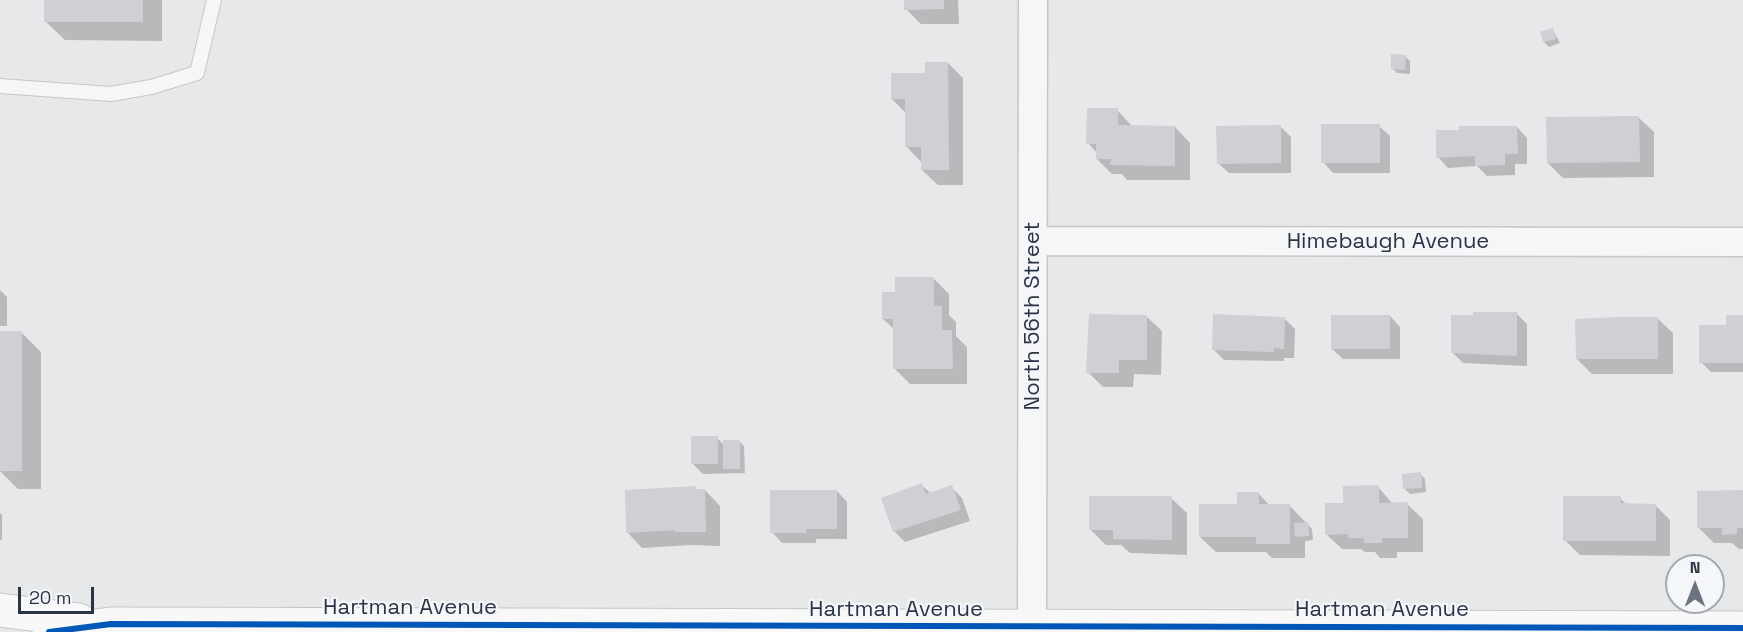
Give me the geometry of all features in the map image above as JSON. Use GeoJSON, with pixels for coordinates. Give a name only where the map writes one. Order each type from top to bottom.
{"type":"FeatureCollection","features":[{"type":"Feature","properties":{"kind":"street","name":"North 56th Street"},"geometry":{"type":"LineString","coordinates":[[1032,630],[1034,0]]}},
{"type":"Feature","properties":{"kind":"street","name":"Himebaugh Avenue"},"geometry":{"type":"LineString","coordinates":[[1033,241],[1743,242]]}},
{"type":"Feature","properties":{"kind":"street","name":"Hartman Avenue"},"geometry":{"type":"LineString","coordinates":[[0,610],[111,624],[1032,630],[1743,628]]}},
{"type":"Feature","properties":{"kind":"street","name":"Hartman Avenue"},"geometry":{"type":"LineString","coordinates":[[49,632],[111,624]]}},
{"type":"Feature","properties":{"kind":"lane"},"geometry":{"type":"LineString","coordinates":[[0,86],[111,94],[151,87],[196,73],[214,0]]}},
{"type":"Feature","properties":{"kind":"building"},"geometry":{"type":"Polygon","coordinates":[[[44,0],[143,0],[143,22],[44,22],[44,0]]]}},
{"type":"Feature","properties":{"kind":"building"},"geometry":{"type":"Polygon","coordinates":[[[904,0],[944,0],[944,9],[904,10],[904,0]]]}},
{"type":"Feature","properties":{"kind":"building"},"geometry":{"type":"Polygon","coordinates":[[[1553,28],[1556,39],[1543,42],[1540,32],[1553,28]]]}},
{"type":"Feature","properties":{"kind":"building"},"geometry":{"type":"Polygon","coordinates":[[[1391,54],[1406,55],[1405,70],[1391,69],[1391,54]]]}},
{"type":"Feature","properties":{"kind":"building"},"geometry":{"type":"Polygon","coordinates":[[[925,62],[948,62],[949,170],[921,170],[921,147],[905,147],[905,99],[891,99],[891,73],[925,73],[925,62]]]}},
{"type":"Feature","properties":{"kind":"building"},"geometry":{"type":"Polygon","coordinates":[[[1087,108],[1118,108],[1118,125],[1175,126],[1175,166],[1110,165],[1111,159],[1096,159],[1096,144],[1086,144],[1087,108]]]}},
{"type":"Feature","properties":{"kind":"building"},"geometry":{"type":"Polygon","coordinates":[[[1639,116],[1640,162],[1547,163],[1546,117],[1639,116]]]}},
{"type":"Feature","properties":{"kind":"building"},"geometry":{"type":"Polygon","coordinates":[[[1321,124],[1380,124],[1380,163],[1321,163],[1321,124]]]}},
{"type":"Feature","properties":{"kind":"building"},"geometry":{"type":"Polygon","coordinates":[[[1281,125],[1281,163],[1217,164],[1216,126],[1281,125]]]}},
{"type":"Feature","properties":{"kind":"building"},"geometry":{"type":"Polygon","coordinates":[[[1459,126],[1517,126],[1518,154],[1505,154],[1505,165],[1475,166],[1475,156],[1436,158],[1436,130],[1459,130],[1459,126]]]}},
{"type":"Feature","properties":{"kind":"building"},"geometry":{"type":"Polygon","coordinates":[[[895,277],[934,277],[934,306],[942,306],[942,330],[952,330],[953,369],[893,369],[893,319],[882,319],[882,292],[895,292],[895,277]]]}},
{"type":"Feature","properties":{"kind":"building"},"geometry":{"type":"Polygon","coordinates":[[[1473,312],[1517,312],[1517,356],[1451,353],[1451,315],[1473,315],[1473,312]]]}},
{"type":"Feature","properties":{"kind":"building"},"geometry":{"type":"Polygon","coordinates":[[[1089,314],[1147,315],[1147,360],[1119,360],[1119,373],[1086,373],[1089,314]]]}},
{"type":"Feature","properties":{"kind":"building"},"geometry":{"type":"Polygon","coordinates":[[[1213,314],[1285,317],[1284,349],[1274,348],[1274,352],[1212,350],[1213,314]]]}},
{"type":"Feature","properties":{"kind":"building"},"geometry":{"type":"Polygon","coordinates":[[[1331,315],[1390,315],[1390,349],[1331,349],[1331,315]]]}},
{"type":"Feature","properties":{"kind":"building"},"geometry":{"type":"Polygon","coordinates":[[[1726,315],[1743,315],[1743,363],[1699,363],[1699,325],[1726,325],[1726,315]]]}},
{"type":"Feature","properties":{"kind":"building"},"geometry":{"type":"Polygon","coordinates":[[[1658,317],[1658,359],[1576,359],[1575,319],[1658,317]]]}},
{"type":"Feature","properties":{"kind":"building"},"geometry":{"type":"Polygon","coordinates":[[[0,331],[22,331],[22,471],[0,471],[0,331]]]}},
{"type":"Feature","properties":{"kind":"building"},"geometry":{"type":"Polygon","coordinates":[[[691,436],[718,436],[718,464],[691,464],[691,436]]]}},
{"type":"Feature","properties":{"kind":"building"},"geometry":{"type":"Polygon","coordinates":[[[723,440],[740,440],[740,469],[723,469],[723,440]]]}},
{"type":"Feature","properties":{"kind":"building"},"geometry":{"type":"Polygon","coordinates":[[[1421,472],[1422,488],[1403,489],[1402,474],[1421,472]]]}},
{"type":"Feature","properties":{"kind":"building"},"geometry":{"type":"Polygon","coordinates":[[[922,483],[926,494],[952,485],[961,510],[893,532],[881,498],[922,483]]]}},
{"type":"Feature","properties":{"kind":"building"},"geometry":{"type":"Polygon","coordinates":[[[1379,485],[1379,503],[1408,502],[1408,538],[1382,538],[1382,543],[1364,543],[1364,538],[1348,538],[1348,534],[1325,535],[1325,503],[1343,503],[1343,486],[1379,485]]]}},
{"type":"Feature","properties":{"kind":"building"},"geometry":{"type":"Polygon","coordinates":[[[696,486],[696,489],[705,489],[706,532],[675,532],[675,530],[626,533],[625,490],[696,486]]]}},
{"type":"Feature","properties":{"kind":"building"},"geometry":{"type":"Polygon","coordinates":[[[770,490],[837,490],[837,529],[806,529],[806,533],[770,533],[770,490]]]}},
{"type":"Feature","properties":{"kind":"building"},"geometry":{"type":"Polygon","coordinates":[[[1743,490],[1743,528],[1737,528],[1737,534],[1722,535],[1722,528],[1697,528],[1697,491],[1743,490]]]}},
{"type":"Feature","properties":{"kind":"building"},"geometry":{"type":"Polygon","coordinates":[[[1237,492],[1259,492],[1259,504],[1290,504],[1290,544],[1256,544],[1256,537],[1199,537],[1199,504],[1237,504],[1237,492]]]}},
{"type":"Feature","properties":{"kind":"building"},"geometry":{"type":"Polygon","coordinates":[[[1089,496],[1172,496],[1172,540],[1113,539],[1113,530],[1089,530],[1089,496]]]}},
{"type":"Feature","properties":{"kind":"building"},"geometry":{"type":"Polygon","coordinates":[[[1563,496],[1621,496],[1621,503],[1656,504],[1656,541],[1563,541],[1563,496]]]}},
{"type":"Feature","properties":{"kind":"building"},"geometry":{"type":"Polygon","coordinates":[[[1308,522],[1309,536],[1295,537],[1294,523],[1308,522]]]}},
{"type":"Feature","properties":{"kind":"cycle path"},"geometry":{"type":"LineString","coordinates":[[49,632],[111,624],[1743,628]]}}]}
